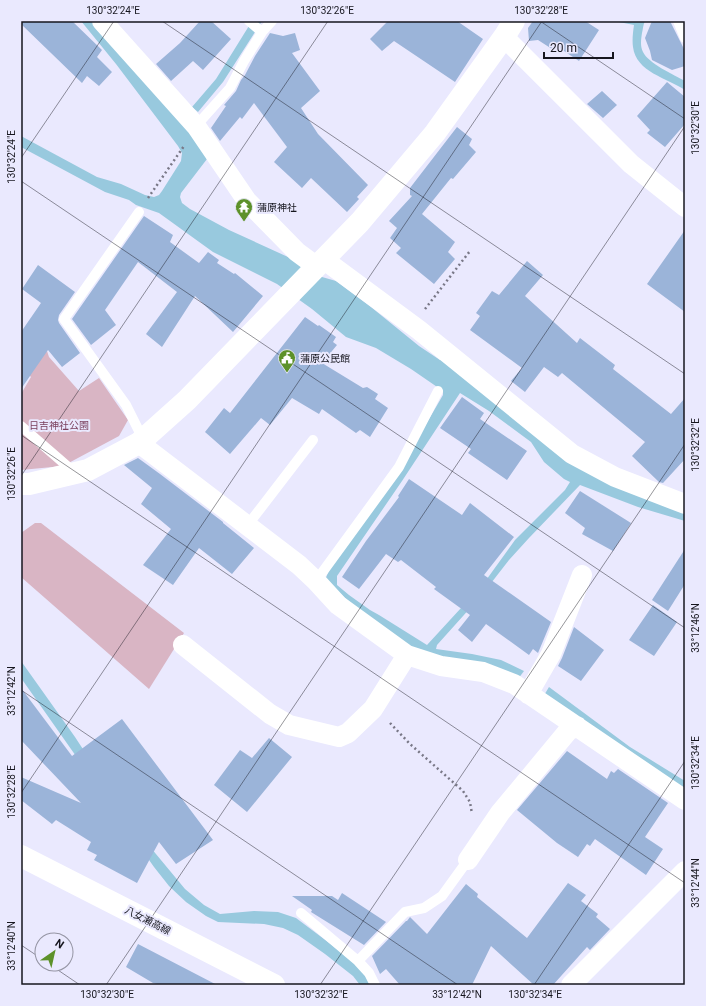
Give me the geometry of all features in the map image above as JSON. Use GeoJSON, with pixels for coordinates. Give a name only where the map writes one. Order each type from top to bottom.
{"type":"FeatureCollection","features":[{"type":"Feature","properties":{"kind":"street"},"geometry":{"type":"LineString","coordinates":[[102,21],[196,126],[247,201],[297,252],[412,325],[572,454],[615,477],[685,504]]}},
{"type":"Feature","properties":{"kind":"street"},"geometry":{"type":"LineString","coordinates":[[21,484],[29,484],[88,470],[141,441],[187,400],[360,222],[435,133],[507,27],[631,164],[685,207]]}},
{"type":"Feature","properties":{"kind":"street"},"geometry":{"type":"LineString","coordinates":[[141,441],[247,526],[299,565],[338,605],[407,655],[441,666],[483,672],[514,684],[685,800]]}},
{"type":"Feature","properties":{"kind":"street"},"geometry":{"type":"LineString","coordinates":[[528,694],[551,654],[582,575]]}},
{"type":"Feature","properties":{"kind":"street"},"geometry":{"type":"LineString","coordinates":[[183,645],[270,714],[289,725],[339,737],[348,734],[373,710],[407,655]]}},
{"type":"Feature","properties":{"kind":"street"},"geometry":{"type":"LineString","coordinates":[[471,856],[500,814],[568,731],[577,726]]}},
{"type":"Feature","properties":{"kind":"street","name":"八女瀬高線"},"geometry":{"type":"LineString","coordinates":[[21,856],[274,985]]}},
{"type":"Feature","properties":{"kind":"street"},"geometry":{"type":"LineString","coordinates":[[571,985],[685,871]]}},
{"type":"Feature","properties":{"kind":"lane"},"geometry":{"type":"LineString","coordinates":[[249,21],[262,32]]}},
{"type":"Feature","properties":{"kind":"lane"},"geometry":{"type":"LineString","coordinates":[[196,126],[230,88],[244,61],[262,32],[272,21]]}},
{"type":"Feature","properties":{"kind":"lane"},"geometry":{"type":"LineString","coordinates":[[678,21],[685,38]]}},
{"type":"Feature","properties":{"kind":"lane"},"geometry":{"type":"LineString","coordinates":[[139,212],[64,319],[126,405],[141,441]]}},
{"type":"Feature","properties":{"kind":"lane"},"geometry":{"type":"LineString","coordinates":[[316,581],[399,467],[438,391]]}},
{"type":"Feature","properties":{"kind":"lane"},"geometry":{"type":"LineString","coordinates":[[21,426],[75,473]]}},
{"type":"Feature","properties":{"kind":"lane"},"geometry":{"type":"LineString","coordinates":[[247,526],[312,440]]}},
{"type":"Feature","properties":{"kind":"lane"},"geometry":{"type":"LineString","coordinates":[[358,961],[404,912],[424,908],[442,896],[471,856]]}},
{"type":"Feature","properties":{"kind":"lane"},"geometry":{"type":"LineString","coordinates":[[301,913],[358,961],[369,973],[374,985]]}},
{"type":"Feature","properties":{"kind":"path"},"geometry":{"type":"LineString","coordinates":[[152,193],[180,151]]}},
{"type":"Feature","properties":{"kind":"path"},"geometry":{"type":"LineString","coordinates":[[412,325],[470,251]]}},
{"type":"Feature","properties":{"kind":"path"},"geometry":{"type":"LineString","coordinates":[[378,702],[390,724],[410,744],[463,791],[470,802],[475,826],[471,856]]}},
{"type":"Feature","properties":{"kind":"green space","name":"日吉神社公園"},"geometry":{"type":"Polygon","coordinates":[[[47,351],[49,357],[79,391],[99,378],[128,420],[119,436],[63,466],[21,470],[21,394],[31,377],[27,373],[47,351]]]}},
{"type":"Feature","properties":{"kind":"green space"},"geometry":{"type":"Polygon","coordinates":[[[35,523],[41,523],[184,633],[149,689],[21,577],[21,533],[35,523]]]}},
{"type":"Feature","properties":{"kind":"water"},"geometry":{"type":"Polygon","coordinates":[[[81,21],[98,21],[195,134],[207,159],[181,193],[180,197],[182,203],[190,209],[229,230],[288,257],[322,277],[336,281],[419,346],[440,360],[448,361],[524,420],[685,508],[685,521],[638,507],[580,485],[509,560],[481,596],[437,645],[436,649],[501,660],[524,671],[518,679],[425,656],[363,614],[325,580],[330,568],[401,467],[443,395],[443,391],[411,369],[376,348],[346,337],[312,309],[277,284],[213,252],[159,213],[136,205],[129,200],[105,192],[21,147],[21,136],[97,177],[121,184],[145,195],[154,197],[159,195],[181,161],[182,153],[116,64],[81,21]],[[460,393],[337,576],[337,585],[349,595],[370,610],[427,645],[484,583],[515,540],[565,490],[570,482],[564,479],[544,462],[531,442],[489,411],[460,393]]]}},
{"type":"Feature","properties":{"kind":"water"},"geometry":{"type":"Polygon","coordinates":[[[252,21],[262,21],[223,82],[198,112],[192,107],[216,79],[252,21]]]}},
{"type":"Feature","properties":{"kind":"water"},"geometry":{"type":"Polygon","coordinates":[[[614,21],[645,21],[641,41],[643,52],[650,60],[685,81],[685,90],[653,73],[640,63],[635,56],[633,47],[634,25],[614,21]]]}},
{"type":"Feature","properties":{"kind":"water"},"geometry":{"type":"Polygon","coordinates":[[[21,661],[75,737],[146,842],[185,889],[204,905],[220,914],[254,911],[278,912],[296,918],[360,968],[371,985],[360,985],[353,976],[325,954],[298,935],[283,928],[264,924],[218,922],[206,916],[186,902],[169,886],[154,867],[21,678],[21,661]]]}},
{"type":"Feature","properties":{"kind":"water"},"geometry":{"type":"Polygon","coordinates":[[[549,687],[630,747],[685,781],[685,794],[543,697],[549,687]]]}},
{"type":"Feature","properties":{"kind":"building"},"geometry":{"type":"Polygon","coordinates":[[[21,21],[72,21],[102,50],[97,57],[112,72],[99,86],[87,76],[82,83],[21,24],[21,21]]]}},
{"type":"Feature","properties":{"kind":"building"},"geometry":{"type":"Polygon","coordinates":[[[200,21],[211,21],[231,39],[203,70],[193,61],[171,81],[156,64],[180,43],[200,21]]]}},
{"type":"Feature","properties":{"kind":"building"},"geometry":{"type":"Polygon","coordinates":[[[388,21],[457,21],[483,39],[455,82],[394,41],[382,51],[370,39],[388,21]]]}},
{"type":"Feature","properties":{"kind":"building"},"geometry":{"type":"Polygon","coordinates":[[[533,21],[585,21],[599,30],[579,61],[555,45],[552,49],[538,40],[529,41],[528,28],[533,21]]]}},
{"type":"Feature","properties":{"kind":"building"},"geometry":{"type":"Polygon","coordinates":[[[652,21],[670,21],[685,51],[685,66],[672,70],[652,60],[645,38],[652,21]]]}},
{"type":"Feature","properties":{"kind":"building"},"geometry":{"type":"Polygon","coordinates":[[[270,33],[283,36],[295,33],[300,50],[292,53],[320,91],[301,108],[318,134],[368,185],[357,197],[359,199],[347,212],[311,178],[302,188],[274,162],[287,147],[254,103],[242,119],[240,117],[220,141],[211,128],[226,106],[224,105],[236,91],[255,56],[270,33]]]}},
{"type":"Feature","properties":{"kind":"building"},"geometry":{"type":"Polygon","coordinates":[[[667,82],[685,97],[685,124],[665,147],[647,133],[650,130],[637,116],[667,82]]]}},
{"type":"Feature","properties":{"kind":"building"},"geometry":{"type":"Polygon","coordinates":[[[602,91],[617,105],[603,118],[587,104],[602,91]]]}},
{"type":"Feature","properties":{"kind":"building"},"geometry":{"type":"Polygon","coordinates":[[[457,127],[472,139],[469,145],[476,152],[453,179],[451,178],[422,214],[455,242],[448,252],[455,259],[434,284],[396,253],[401,248],[390,238],[397,228],[389,221],[412,196],[410,195],[410,188],[457,127]]]}},
{"type":"Feature","properties":{"kind":"building"},"geometry":{"type":"Polygon","coordinates":[[[144,216],[173,235],[170,242],[199,263],[208,252],[219,260],[217,263],[234,274],[235,273],[263,296],[233,332],[195,296],[162,347],[146,334],[177,292],[138,262],[105,310],[116,325],[91,345],[72,319],[144,216]]]}},
{"type":"Feature","properties":{"kind":"building"},"geometry":{"type":"Polygon","coordinates":[[[685,230],[685,312],[647,284],[685,230]]]}},
{"type":"Feature","properties":{"kind":"building"},"geometry":{"type":"Polygon","coordinates":[[[527,261],[543,275],[525,296],[577,343],[580,338],[615,365],[613,369],[671,414],[685,398],[685,459],[663,483],[659,482],[632,456],[645,442],[562,373],[558,377],[544,367],[525,392],[511,381],[522,368],[470,330],[480,316],[476,313],[492,291],[499,295],[527,261]]]}},
{"type":"Feature","properties":{"kind":"building"},"geometry":{"type":"Polygon","coordinates":[[[38,265],[75,292],[59,315],[58,320],[80,353],[62,367],[48,350],[21,389],[21,332],[41,303],[22,289],[38,265]]]}},
{"type":"Feature","properties":{"kind":"building"},"geometry":{"type":"Polygon","coordinates":[[[305,317],[336,337],[333,342],[337,345],[322,363],[363,388],[367,387],[378,394],[375,399],[388,408],[370,437],[360,430],[356,433],[322,409],[319,414],[292,398],[270,425],[261,418],[230,454],[205,432],[224,408],[230,413],[305,317]]]}},
{"type":"Feature","properties":{"kind":"building"},"geometry":{"type":"Polygon","coordinates":[[[462,397],[484,413],[480,419],[527,451],[507,480],[468,453],[471,449],[440,428],[462,397]]]}},
{"type":"Feature","properties":{"kind":"building"},"geometry":{"type":"Polygon","coordinates":[[[138,458],[223,522],[254,548],[232,574],[199,548],[173,585],[143,565],[171,529],[141,504],[152,488],[124,465],[138,458]]]}},
{"type":"Feature","properties":{"kind":"building"},"geometry":{"type":"Polygon","coordinates":[[[409,479],[462,515],[470,503],[514,537],[484,575],[551,622],[538,653],[533,649],[529,655],[486,624],[472,642],[458,630],[470,615],[434,589],[436,587],[401,560],[398,562],[386,554],[359,589],[342,577],[366,541],[399,497],[398,496],[409,479]]]}},
{"type":"Feature","properties":{"kind":"building"},"geometry":{"type":"Polygon","coordinates":[[[580,491],[631,523],[613,551],[582,534],[585,528],[565,513],[580,491]]]}},
{"type":"Feature","properties":{"kind":"building"},"geometry":{"type":"Polygon","coordinates":[[[685,549],[685,584],[668,611],[652,600],[685,549]]]}},
{"type":"Feature","properties":{"kind":"building"},"geometry":{"type":"Polygon","coordinates":[[[653,605],[677,622],[654,656],[629,640],[653,605]]]}},
{"type":"Feature","properties":{"kind":"building"},"geometry":{"type":"Polygon","coordinates":[[[574,627],[604,650],[581,681],[558,666],[574,627]]]}},
{"type":"Feature","properties":{"kind":"building"},"geometry":{"type":"Polygon","coordinates":[[[21,688],[72,756],[122,719],[213,840],[176,864],[159,842],[137,883],[94,860],[97,855],[87,850],[91,842],[56,820],[52,824],[21,800],[21,777],[81,803],[21,740],[21,688]]]}},
{"type":"Feature","properties":{"kind":"building"},"geometry":{"type":"Polygon","coordinates":[[[269,738],[292,757],[247,812],[214,785],[240,750],[252,758],[269,738]]]}},
{"type":"Feature","properties":{"kind":"building"},"geometry":{"type":"Polygon","coordinates":[[[567,751],[607,779],[611,771],[614,773],[618,769],[668,803],[645,837],[663,849],[646,875],[595,839],[590,846],[587,844],[578,857],[557,843],[517,810],[567,751]]]}},
{"type":"Feature","properties":{"kind":"building"},"geometry":{"type":"Polygon","coordinates":[[[568,883],[586,895],[581,901],[598,914],[596,917],[610,929],[590,950],[587,947],[553,985],[534,985],[491,946],[472,985],[400,985],[386,969],[380,974],[372,956],[410,917],[427,934],[466,884],[478,894],[477,897],[527,938],[568,883]]]}},
{"type":"Feature","properties":{"kind":"building"},"geometry":{"type":"Polygon","coordinates":[[[342,893],[386,922],[364,945],[311,912],[312,910],[292,896],[332,896],[338,900],[342,893]]]}},
{"type":"Feature","properties":{"kind":"building"},"geometry":{"type":"Polygon","coordinates":[[[138,944],[217,985],[161,985],[153,983],[126,967],[138,944]]]}},
{"type":"Feature","properties":{"kind":"place","name":"蒲原神社"},"geometry":{"type":"Point","coordinates":[244,222]}},
{"type":"Feature","properties":{"kind":"place","name":"蒲原公民館"},"geometry":{"type":"Point","coordinates":[287,373]}}]}
